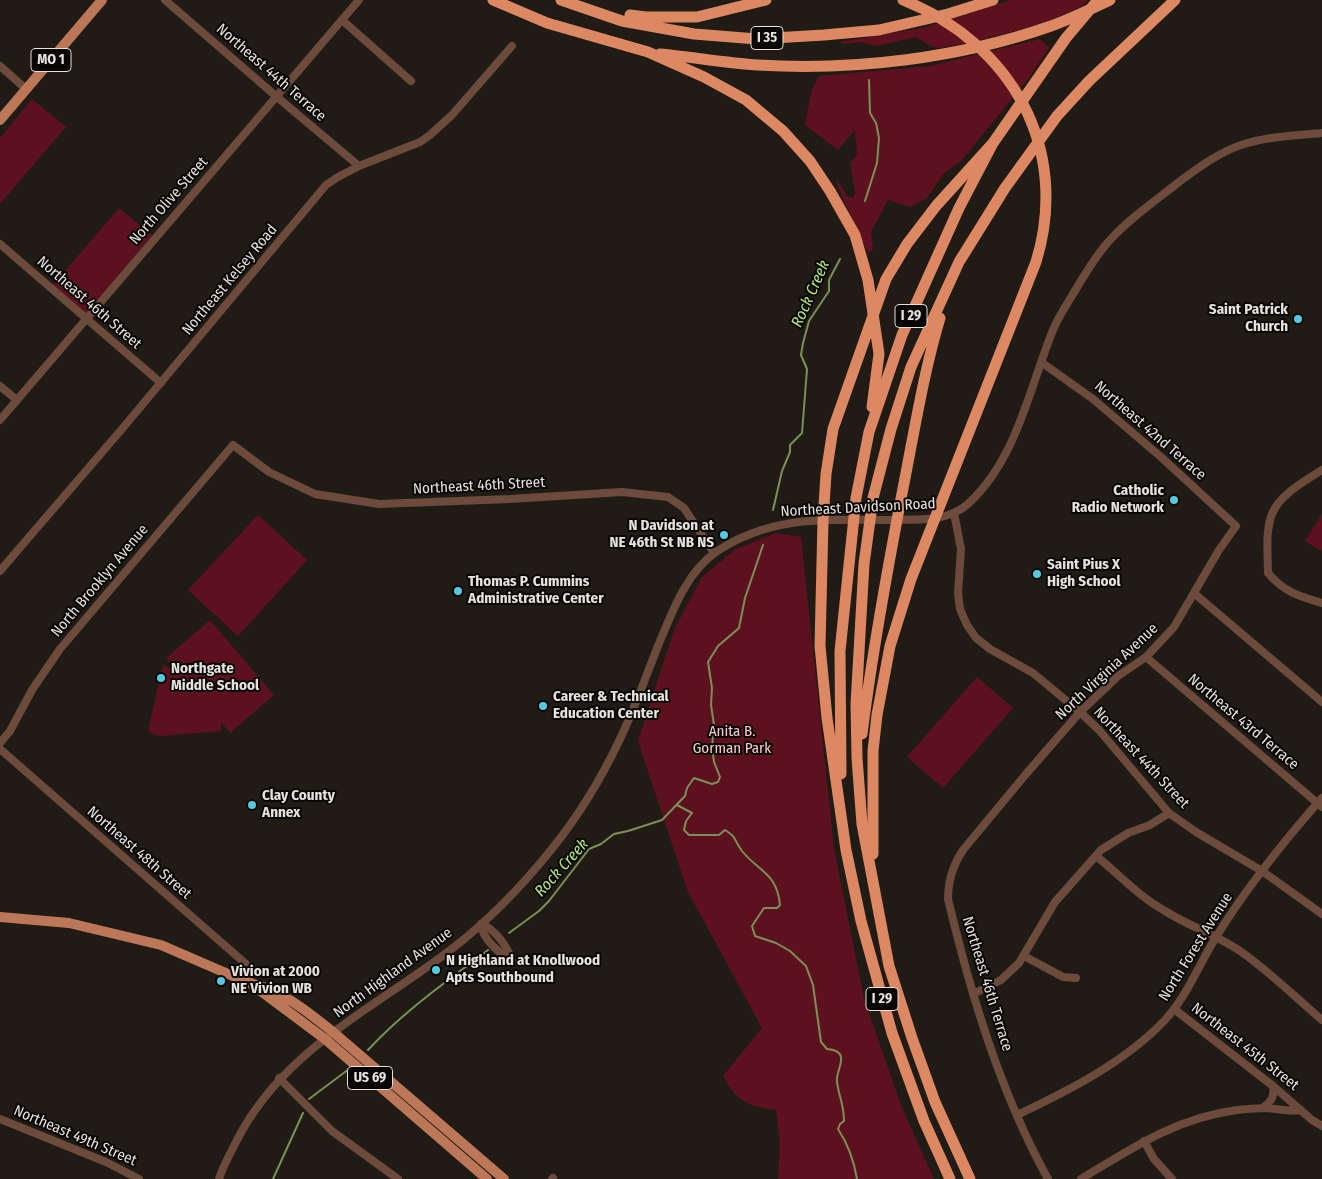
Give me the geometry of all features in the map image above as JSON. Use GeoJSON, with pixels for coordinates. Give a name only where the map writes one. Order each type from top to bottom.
{"type":"FeatureCollection","features":[{"type":"Feature","properties":{"kind":"highway","name":"I 35"},"geometry":{"type":"LineString","coordinates":[[493,0],[547,23],[648,52],[759,65],[834,66],[911,59],[1020,36],[1053,26],[1110,0]]}},
{"type":"Feature","properties":{"kind":"highway","name":"I 35"},"geometry":{"type":"LineString","coordinates":[[560,0],[622,21],[694,34],[757,39],[879,30],[948,14],[992,0]]}},
{"type":"Feature","properties":{"kind":"highway"},"geometry":{"type":"LineString","coordinates":[[586,9],[646,17],[697,17],[766,0]]}},
{"type":"Feature","properties":{"kind":"highway"},"geometry":{"type":"LineString","coordinates":[[873,882],[872,751],[890,646],[911,579],[1040,249],[1046,202],[1042,155],[1033,125],[1007,76],[962,31],[933,13],[903,0]]}},
{"type":"Feature","properties":{"kind":"highway","name":"I 29"},"geometry":{"type":"LineString","coordinates":[[950,1179],[924,1121],[892,1033],[861,921],[840,811],[840,652],[850,544],[856,498],[869,432],[902,335],[959,208],[993,143],[1066,38],[1098,0]]}},
{"type":"Feature","properties":{"kind":"highway","name":"I 29"},"geometry":{"type":"LineString","coordinates":[[970,1179],[936,1102],[912,1038],[890,966],[862,824],[857,758],[856,704],[864,564],[873,498],[891,429],[911,367],[959,262],[1005,188],[1058,116],[1089,81],[1175,0]]}},
{"type":"Feature","properties":{"kind":"highway"},"geometry":{"type":"LineString","coordinates":[[648,52],[704,77],[746,100],[782,131],[810,161],[830,191],[855,235],[868,280],[879,354],[869,432]]}},
{"type":"Feature","properties":{"kind":"highway"},"geometry":{"type":"LineString","coordinates":[[840,811],[827,718],[820,646],[822,521],[826,474],[834,429],[845,392],[886,279],[907,244],[936,206],[993,143]]}},
{"type":"Feature","properties":{"kind":"highway"},"geometry":{"type":"LineString","coordinates":[[857,758],[875,642],[929,355],[945,300],[959,262]]}},
{"type":"Feature","properties":{"kind":"main road","name":"MO 1"},"geometry":{"type":"LineString","coordinates":[[0,120],[102,0]]}},
{"type":"Feature","properties":{"kind":"main road","name":"US 69"},"geometry":{"type":"LineString","coordinates":[[0,917],[68,923],[161,945],[249,983],[262,994],[329,1036],[504,1179]]}},
{"type":"Feature","properties":{"kind":"main road","name":"US 69"},"geometry":{"type":"LineString","coordinates":[[329,1036],[487,1179]]}},
{"type":"Feature","properties":{"kind":"street","name":"Northeast 44th Terrace"},"geometry":{"type":"LineString","coordinates":[[165,0],[359,166]]}},
{"type":"Feature","properties":{"kind":"street","name":"North Olive Street"},"geometry":{"type":"LineString","coordinates":[[0,420],[359,0]]}},
{"type":"Feature","properties":{"kind":"street"},"geometry":{"type":"LineString","coordinates":[[342,20],[411,81]]}},
{"type":"Feature","properties":{"kind":"street","name":"Northeast Kelsey Road"},"geometry":{"type":"LineString","coordinates":[[0,571],[161,383],[326,185],[338,176],[420,142],[430,135],[452,115],[512,46]]}},
{"type":"Feature","properties":{"kind":"street"},"geometry":{"type":"LineString","coordinates":[[0,66],[26,89]]}},
{"type":"Feature","properties":{"kind":"street","name":"Northeast Davidson Road"},"geometry":{"type":"LineString","coordinates":[[591,792],[622,736],[674,609],[685,587],[714,553],[748,535],[774,526],[794,522],[897,519],[915,521],[942,518],[963,508],[979,493],[996,472],[1016,432],[1055,325],[1086,273],[1109,241],[1144,209],[1204,163],[1235,147],[1268,138],[1322,133]]}},
{"type":"Feature","properties":{"kind":"street","name":"Northeast 46th Street"},"geometry":{"type":"LineString","coordinates":[[0,244],[161,383]]}},
{"type":"Feature","properties":{"kind":"street","name":"Northeast 42nd Terrace"},"geometry":{"type":"LineString","coordinates":[[1041,362],[1093,399],[1161,457],[1236,526]]}},
{"type":"Feature","properties":{"kind":"street"},"geometry":{"type":"LineString","coordinates":[[0,386],[17,400]]}},
{"type":"Feature","properties":{"kind":"street","name":"Northeast 46th Street"},"geometry":{"type":"LineString","coordinates":[[233,445],[270,472],[316,494],[380,504],[622,492],[668,497],[684,508],[714,553]]}},
{"type":"Feature","properties":{"kind":"street","name":"North Brooklyn Avenue"},"geometry":{"type":"LineString","coordinates":[[0,743],[10,731],[32,690],[60,649],[233,445]]}},
{"type":"Feature","properties":{"kind":"street"},"geometry":{"type":"LineString","coordinates":[[1322,470],[1292,489],[1273,512],[1268,531],[1268,573],[1277,584],[1288,592],[1322,603]]}},
{"type":"Feature","properties":{"kind":"street","name":"Northeast 44th Street"},"geometry":{"type":"LineString","coordinates":[[954,513],[961,549],[959,601],[967,626],[982,643],[1033,673],[1080,712],[1099,730],[1169,813],[1196,832],[1262,871],[1322,914]]}},
{"type":"Feature","properties":{"kind":"street","name":"North Virginia Avenue"},"geometry":{"type":"LineString","coordinates":[[950,877],[957,858],[963,850],[1080,712],[1118,676],[1146,657],[1174,627],[1219,550],[1236,526]]}},
{"type":"Feature","properties":{"kind":"street"},"geometry":{"type":"LineString","coordinates":[[1194,594],[1322,702]]}},
{"type":"Feature","properties":{"kind":"street","name":"Northeast 43rd Terrace"},"geometry":{"type":"LineString","coordinates":[[1146,657],[1320,802]]}},
{"type":"Feature","properties":{"kind":"street","name":"Northeast 48th Street"},"geometry":{"type":"LineString","coordinates":[[0,749],[246,964],[250,973],[249,983]]}},
{"type":"Feature","properties":{"kind":"street","name":"North Highland Avenue"},"geometry":{"type":"LineString","coordinates":[[219,1179],[241,1131],[279,1078],[329,1036],[434,963],[481,924],[510,896],[552,849],[591,792]]}},
{"type":"Feature","properties":{"kind":"street","name":"North Forest Avenue"},"geometry":{"type":"LineString","coordinates":[[1017,1115],[1060,1095],[1104,1068],[1154,1030],[1174,1009],[1216,936],[1262,871],[1320,802]]}},
{"type":"Feature","properties":{"kind":"street"},"geometry":{"type":"LineString","coordinates":[[973,994],[1001,980],[1011,972],[1024,956],[1056,902],[1102,850],[1128,833],[1150,825],[1169,813]]}},
{"type":"Feature","properties":{"kind":"street"},"geometry":{"type":"LineString","coordinates":[[1096,856],[1122,881],[1149,902],[1167,913],[1216,936],[1254,961],[1322,1020]]}},
{"type":"Feature","properties":{"kind":"street","name":"Northeast 46th Terrace"},"geometry":{"type":"LineString","coordinates":[[950,877],[948,899],[985,1035],[1017,1115],[1048,1179]]}},
{"type":"Feature","properties":{"kind":"street"},"geometry":{"type":"LineString","coordinates":[[481,924],[488,926],[509,951],[512,961],[502,955],[482,932],[481,924]]}},
{"type":"Feature","properties":{"kind":"street"},"geometry":{"type":"LineString","coordinates":[[1024,956],[1062,977],[1076,978]]}},
{"type":"Feature","properties":{"kind":"street","name":"Northeast 45th Street"},"geometry":{"type":"LineString","coordinates":[[1174,1009],[1274,1086],[1322,1126]]}},
{"type":"Feature","properties":{"kind":"street"},"geometry":{"type":"LineString","coordinates":[[279,1078],[332,1131],[398,1179]]}},
{"type":"Feature","properties":{"kind":"street"},"geometry":{"type":"LineString","coordinates":[[1262,1108],[1272,1101],[1274,1086]]}},
{"type":"Feature","properties":{"kind":"street"},"geometry":{"type":"LineString","coordinates":[[1081,1179],[1161,1132],[1197,1118],[1238,1110],[1262,1108],[1291,1112],[1301,1110]]}},
{"type":"Feature","properties":{"kind":"street","name":"Northeast 49th Street"},"geometry":{"type":"LineString","coordinates":[[0,1119],[106,1162],[139,1179]]}},
{"type":"Feature","properties":{"kind":"street"},"geometry":{"type":"LineString","coordinates":[[1144,1141],[1154,1159],[1172,1179]]}},
{"type":"Feature","properties":{"kind":"green space"},"geometry":{"type":"Polygon","coordinates":[[[1011,0],[1088,0],[1078,8],[1062,16],[1042,23],[997,36],[942,48],[933,47],[915,37],[877,46],[861,42],[844,44],[840,42],[927,27],[1011,0]]]}},
{"type":"Feature","properties":{"kind":"green space"},"geometry":{"type":"Polygon","coordinates":[[[1040,39],[1049,48],[1028,79],[961,161],[944,173],[927,198],[910,207],[888,200],[871,232],[873,249],[868,253],[837,185],[837,179],[847,196],[853,198],[855,193],[850,163],[857,155],[855,130],[838,150],[805,125],[812,89],[819,76],[930,66],[1040,39]]]}},
{"type":"Feature","properties":{"kind":"green space"},"geometry":{"type":"Polygon","coordinates":[[[32,99],[66,127],[0,204],[0,138],[32,99]]]}},
{"type":"Feature","properties":{"kind":"green space"},"geometry":{"type":"Polygon","coordinates":[[[119,208],[152,235],[87,314],[53,285],[119,208]]]}},
{"type":"Feature","properties":{"kind":"green space"},"geometry":{"type":"Polygon","coordinates":[[[1322,514],[1322,549],[1321,551],[1305,541],[1322,514]]]}},
{"type":"Feature","properties":{"kind":"green space"},"geometry":{"type":"Polygon","coordinates":[[[258,515],[307,560],[238,636],[188,590],[258,515]]]}},
{"type":"Feature","properties":{"kind":"green space","name":"Anita B. Gorman Park"},"geometry":{"type":"Polygon","coordinates":[[[776,533],[801,537],[834,848],[864,999],[902,1108],[934,1179],[778,1179],[780,1143],[776,1110],[743,1101],[733,1092],[723,1076],[762,1028],[688,892],[638,741],[674,630],[702,577],[736,549],[776,533]]]}},
{"type":"Feature","properties":{"kind":"green space"},"geometry":{"type":"Polygon","coordinates":[[[210,620],[274,695],[230,733],[221,722],[221,731],[160,736],[149,732],[163,665],[178,672],[166,658],[210,620]]]}},
{"type":"Feature","properties":{"kind":"green space"},"geometry":{"type":"Polygon","coordinates":[[[977,677],[1013,708],[943,788],[907,757],[977,677]]]}},
{"type":"Feature","properties":{"kind":"waterway","name":"Rock Creek"},"geometry":{"type":"LineString","coordinates":[[865,201],[877,163],[879,138],[876,123],[870,113],[869,80]]}},
{"type":"Feature","properties":{"kind":"waterway","name":"Rock Creek"},"geometry":{"type":"LineString","coordinates":[[773,510],[782,471],[790,452],[790,445],[802,433],[807,369],[801,355],[803,343],[809,321],[829,291],[829,280],[840,259]]}},
{"type":"Feature","properties":{"kind":"waterway","name":"Rock Creek"},"geometry":{"type":"LineString","coordinates":[[509,933],[539,911],[549,901],[589,849],[601,844],[614,834],[662,820],[685,796],[687,788],[694,778],[712,784],[718,782],[720,777],[714,762],[712,747],[714,725],[711,705],[712,688],[708,662],[718,646],[739,628],[745,598],[763,545]]}},
{"type":"Feature","properties":{"kind":"waterway"},"geometry":{"type":"LineString","coordinates":[[677,805],[692,813],[686,821],[684,830],[689,835],[719,835],[725,830],[732,835],[742,851],[771,879],[775,886],[780,905],[777,908],[764,908],[752,926],[755,936],[776,943],[790,951],[806,966],[813,985],[821,1042],[827,1049],[835,1050],[841,1057],[837,1082],[844,1121],[838,1129],[850,1153],[857,1179]]}},
{"type":"Feature","properties":{"kind":"waterway","name":"Rock Creek"},"geometry":{"type":"LineString","coordinates":[[368,1050],[396,1022],[488,950]]}},
{"type":"Feature","properties":{"kind":"waterway","name":"Rock Creek"},"geometry":{"type":"LineString","coordinates":[[309,1099],[349,1069]]}},
{"type":"Feature","properties":{"kind":"waterway","name":"Rock Creek"},"geometry":{"type":"LineString","coordinates":[[273,1179],[303,1113]]}},
{"type":"Feature","properties":{"kind":"place","name":"Saint Patrick Church"},"geometry":{"type":"Point","coordinates":[1298,319]}},
{"type":"Feature","properties":{"kind":"place","name":"Catholic Radio Network"},"geometry":{"type":"Point","coordinates":[1174,500]}},
{"type":"Feature","properties":{"kind":"place","name":"N Davidson at NE 46th St NB NS"},"geometry":{"type":"Point","coordinates":[724,535]}},
{"type":"Feature","properties":{"kind":"place","name":"Saint Pius X High School"},"geometry":{"type":"Point","coordinates":[1037,574]}},
{"type":"Feature","properties":{"kind":"place","name":"Thomas P. Cummins Administrative Center"},"geometry":{"type":"Point","coordinates":[458,591]}},
{"type":"Feature","properties":{"kind":"place","name":"Northgate Middle School"},"geometry":{"type":"Point","coordinates":[161,678]}},
{"type":"Feature","properties":{"kind":"place","name":"Career & Technical Education Center"},"geometry":{"type":"Point","coordinates":[543,706]}},
{"type":"Feature","properties":{"kind":"place","name":"Clay County Annex"},"geometry":{"type":"Point","coordinates":[252,805]}},
{"type":"Feature","properties":{"kind":"place","name":"N Highland at Knollwood Apts Southbound"},"geometry":{"type":"Point","coordinates":[436,970]}},
{"type":"Feature","properties":{"kind":"place","name":"Vivion at 2000 NE Vivion WB"},"geometry":{"type":"Point","coordinates":[221,981]}}]}
